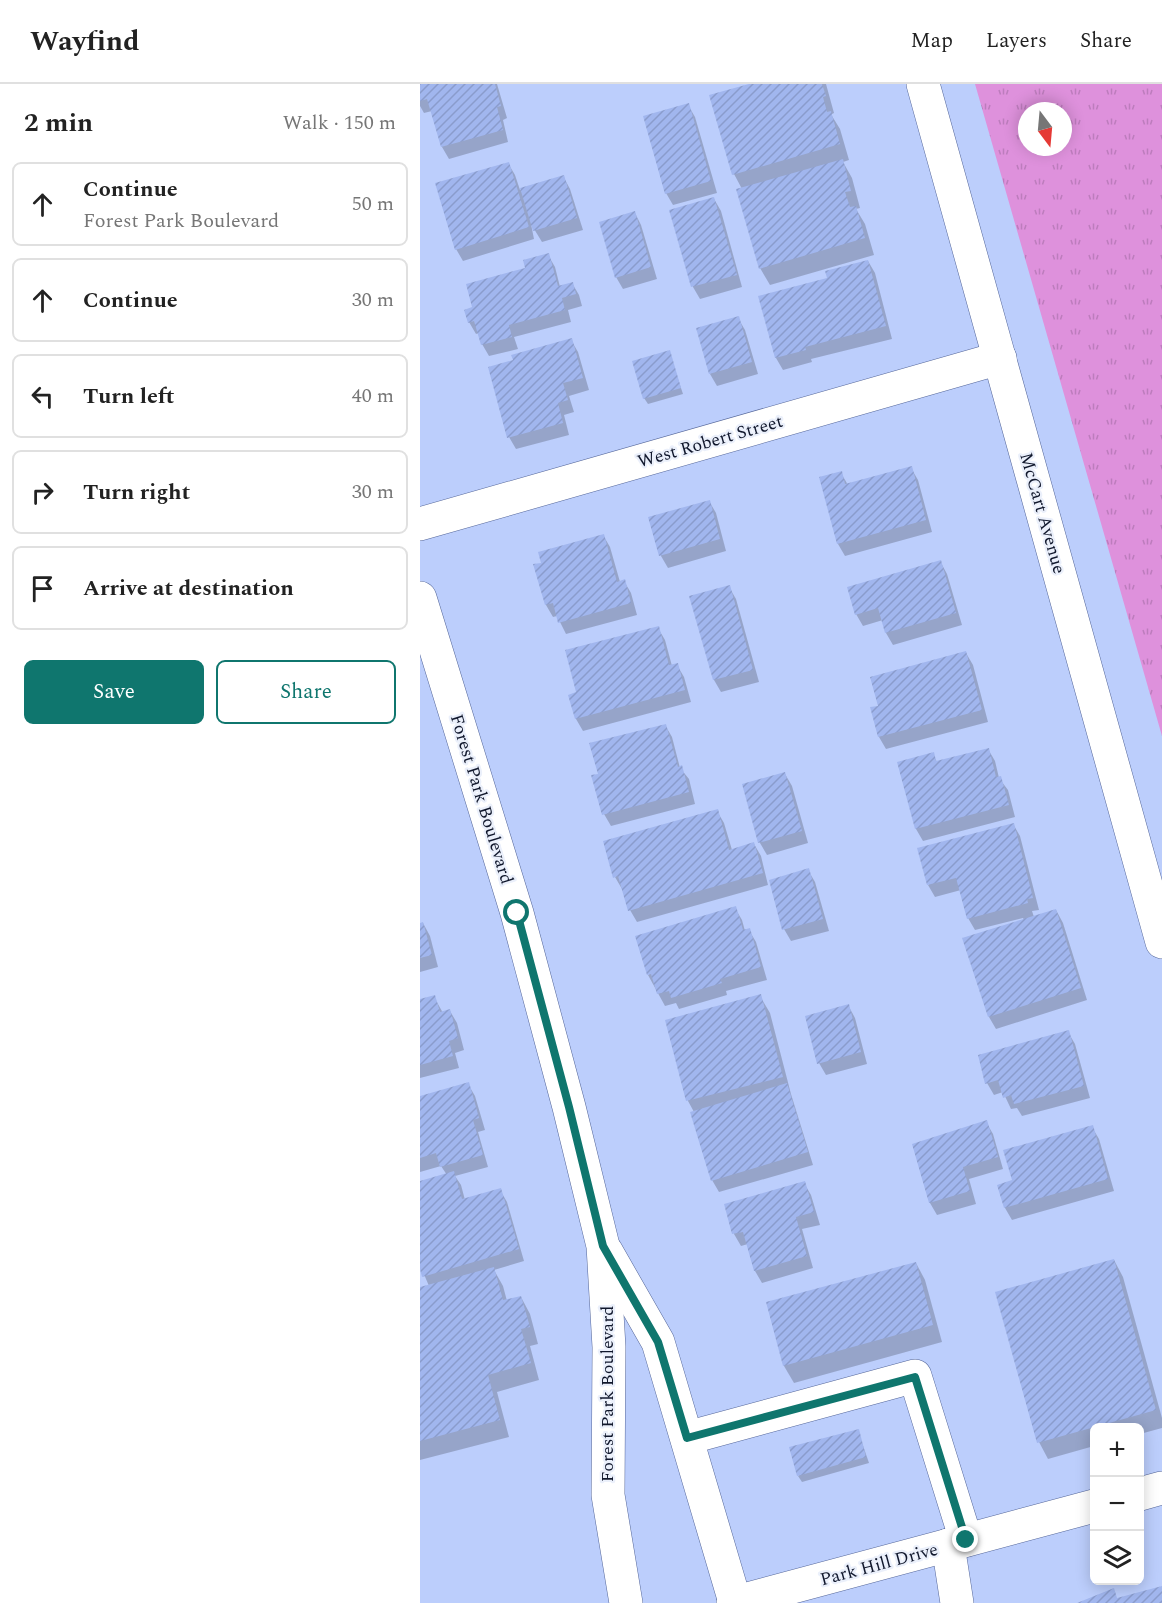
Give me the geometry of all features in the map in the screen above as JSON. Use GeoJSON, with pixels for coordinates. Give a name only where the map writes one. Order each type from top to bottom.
{"type":"FeatureCollection","features":[{"type":"Feature","properties":{"kind":"street","name":"McCart Avenue"},"geometry":{"type":"LineString","coordinates":[[923,84],[1162,942]]}},
{"type":"Feature","properties":{"kind":"street","name":"West Robert Street"},"geometry":{"type":"LineString","coordinates":[[420,524],[1000,358]]}},
{"type":"Feature","properties":{"kind":"street","name":"Forest Park Boulevard"},"geometry":{"type":"LineString","coordinates":[[420,598],[517,913],[569,1107],[603,1246],[609,1347],[608,1495],[626,1603]]}},
{"type":"Feature","properties":{"kind":"street"},"geometry":{"type":"LineString","coordinates":[[603,1246],[658,1342],[734,1603]]}},
{"type":"Feature","properties":{"kind":"street"},"geometry":{"type":"LineString","coordinates":[[687,1438],[915,1377],[957,1543],[957,1603]]}},
{"type":"Feature","properties":{"kind":"street"},"geometry":{"type":"LineString","coordinates":[[1144,1493],[1162,1488]]}},
{"type":"Feature","properties":{"kind":"street","name":"Park Hill Drive"},"geometry":{"type":"LineString","coordinates":[[734,1603],[1090,1507]]}},
{"type":"Feature","properties":{"kind":"green space"},"geometry":{"type":"Polygon","coordinates":[[[975,84],[1162,84],[1162,736],[975,84]]]}},
{"type":"Feature","properties":{"kind":"building"},"geometry":{"type":"Polygon","coordinates":[[[420,84],[495,84],[501,106],[497,107],[503,130],[441,147],[427,99],[420,101],[420,84]]]}},
{"type":"Feature","properties":{"kind":"building"},"geometry":{"type":"Polygon","coordinates":[[[749,84],[822,84],[826,96],[823,97],[827,112],[831,111],[840,144],[732,175],[709,95],[749,84]]]}},
{"type":"Feature","properties":{"kind":"building"},"geometry":{"type":"Polygon","coordinates":[[[689,103],[711,181],[665,194],[643,116],[689,103]]]}},
{"type":"Feature","properties":{"kind":"building"},"geometry":{"type":"Polygon","coordinates":[[[843,159],[851,191],[845,192],[850,207],[856,206],[865,238],[759,269],[736,189],[843,159]]]}},
{"type":"Feature","properties":{"kind":"building"},"geometry":{"type":"Polygon","coordinates":[[[509,162],[529,227],[455,250],[435,183],[509,162]]]}},
{"type":"Feature","properties":{"kind":"building"},"geometry":{"type":"Polygon","coordinates":[[[564,175],[577,218],[533,231],[520,188],[564,175]]]}},
{"type":"Feature","properties":{"kind":"building"},"geometry":{"type":"Polygon","coordinates":[[[714,197],[737,275],[691,287],[669,210],[714,197]]]}},
{"type":"Feature","properties":{"kind":"building"},"geometry":{"type":"Polygon","coordinates":[[[635,211],[651,267],[615,278],[599,222],[635,211]]]}},
{"type":"Feature","properties":{"kind":"building"},"geometry":{"type":"Polygon","coordinates":[[[549,253],[558,286],[573,282],[576,294],[562,298],[565,310],[509,325],[512,337],[481,345],[474,321],[468,323],[464,310],[472,307],[466,284],[525,268],[523,260],[549,253]]]}},
{"type":"Feature","properties":{"kind":"building"},"geometry":{"type":"Polygon","coordinates":[[[868,260],[886,326],[805,347],[806,350],[775,358],[758,296],[827,278],[825,271],[868,260]]]}},
{"type":"Feature","properties":{"kind":"building"},"geometry":{"type":"Polygon","coordinates":[[[739,316],[752,362],[709,374],[696,328],[739,316]]]}},
{"type":"Feature","properties":{"kind":"building"},"geometry":{"type":"Polygon","coordinates":[[[572,338],[583,378],[563,383],[568,400],[558,403],[563,423],[507,438],[488,367],[513,360],[511,355],[572,338]]]}},
{"type":"Feature","properties":{"kind":"building"},"geometry":{"type":"Polygon","coordinates":[[[670,350],[681,388],[643,399],[632,361],[670,350]]]}},
{"type":"Feature","properties":{"kind":"building"},"geometry":{"type":"Polygon","coordinates":[[[912,466],[926,520],[837,544],[819,477],[842,471],[845,484],[912,466]]]}},
{"type":"Feature","properties":{"kind":"building"},"geometry":{"type":"Polygon","coordinates":[[[710,500],[720,539],[659,556],[648,517],[710,500]]]}},
{"type":"Feature","properties":{"kind":"building"},"geometry":{"type":"Polygon","coordinates":[[[604,534],[617,582],[625,579],[631,603],[558,623],[553,603],[545,605],[533,564],[541,563],[538,552],[604,534]]]}},
{"type":"Feature","properties":{"kind":"building"},"geometry":{"type":"Polygon","coordinates":[[[941,560],[956,613],[885,633],[878,608],[855,615],[847,587],[941,560]]]}},
{"type":"Feature","properties":{"kind":"building"},"geometry":{"type":"Polygon","coordinates":[[[730,585],[753,670],[713,680],[689,596],[730,585]]]}},
{"type":"Feature","properties":{"kind":"building"},"geometry":{"type":"Polygon","coordinates":[[[659,626],[669,665],[678,663],[685,690],[575,719],[568,695],[576,692],[565,650],[659,626]]]}},
{"type":"Feature","properties":{"kind":"building"},"geometry":{"type":"Polygon","coordinates":[[[966,651],[982,710],[878,737],[870,707],[878,706],[870,677],[966,651]]]}},
{"type":"Feature","properties":{"kind":"building"},"geometry":{"type":"Polygon","coordinates":[[[666,724],[678,767],[682,765],[689,792],[602,815],[591,775],[598,774],[589,743],[666,724]]]}},
{"type":"Feature","properties":{"kind":"building"},"geometry":{"type":"Polygon","coordinates":[[[989,748],[996,777],[1001,776],[1009,805],[915,829],[897,762],[934,752],[936,761],[989,748]]]}},
{"type":"Feature","properties":{"kind":"building"},"geometry":{"type":"Polygon","coordinates":[[[785,772],[802,831],[758,843],[742,784],[785,772]]]}},
{"type":"Feature","properties":{"kind":"building"},"geometry":{"type":"Polygon","coordinates":[[[718,809],[729,850],[754,842],[763,873],[628,911],[618,876],[613,878],[603,841],[718,809]]]}},
{"type":"Feature","properties":{"kind":"building"},"geometry":{"type":"Polygon","coordinates":[[[1014,823],[1033,898],[1027,899],[1028,903],[967,919],[956,878],[927,885],[917,848],[1014,823]]]}},
{"type":"Feature","properties":{"kind":"building"},"geometry":{"type":"Polygon","coordinates":[[[809,868],[823,919],[782,930],[769,880],[809,868]]]}},
{"type":"Feature","properties":{"kind":"building"},"geometry":{"type":"Polygon","coordinates":[[[736,906],[743,930],[750,928],[761,967],[720,979],[722,983],[671,998],[669,991],[657,994],[651,974],[647,975],[635,936],[736,906]]]}},
{"type":"Feature","properties":{"kind":"building"},"geometry":{"type":"Polygon","coordinates":[[[1056,909],[1081,988],[988,1017],[962,938],[1056,909]]]}},
{"type":"Feature","properties":{"kind":"building"},"geometry":{"type":"Polygon","coordinates":[[[423,922],[432,955],[420,958],[420,923],[423,922]]]}},
{"type":"Feature","properties":{"kind":"building"},"geometry":{"type":"Polygon","coordinates":[[[761,994],[783,1077],[686,1101],[665,1020],[761,994]]]}},
{"type":"Feature","properties":{"kind":"building"},"geometry":{"type":"Polygon","coordinates":[[[435,995],[440,1012],[450,1009],[458,1038],[449,1041],[453,1056],[420,1065],[420,999],[435,995]]]}},
{"type":"Feature","properties":{"kind":"building"},"geometry":{"type":"Polygon","coordinates":[[[849,1004],[861,1052],[817,1064],[805,1016],[849,1004]]]}},
{"type":"Feature","properties":{"kind":"building"},"geometry":{"type":"Polygon","coordinates":[[[1069,1030],[1084,1086],[1014,1104],[1011,1095],[1003,1098],[998,1080],[985,1084],[978,1055],[1069,1030]]]}},
{"type":"Feature","properties":{"kind":"building"},"geometry":{"type":"Polygon","coordinates":[[[469,1082],[479,1118],[473,1120],[483,1155],[440,1167],[436,1153],[420,1158],[420,1096],[469,1082]]]}},
{"type":"Feature","properties":{"kind":"building"},"geometry":{"type":"Polygon","coordinates":[[[787,1083],[808,1152],[711,1181],[690,1112],[787,1083]]]}},
{"type":"Feature","properties":{"kind":"building"},"geometry":{"type":"Polygon","coordinates":[[[987,1120],[998,1157],[963,1167],[970,1191],[929,1203],[912,1144],[987,1120]]]}},
{"type":"Feature","properties":{"kind":"building"},"geometry":{"type":"Polygon","coordinates":[[[1093,1125],[1108,1179],[1004,1208],[997,1185],[1012,1180],[1003,1150],[1093,1125]]]}},
{"type":"Feature","properties":{"kind":"building"},"geometry":{"type":"Polygon","coordinates":[[[454,1171],[462,1199],[501,1188],[519,1249],[422,1277],[420,1269],[420,1181],[454,1171]]]}},
{"type":"Feature","properties":{"kind":"building"},"geometry":{"type":"Polygon","coordinates":[[[805,1181],[814,1212],[796,1217],[807,1256],[754,1271],[743,1232],[732,1234],[724,1204],[805,1181]]]}},
{"type":"Feature","properties":{"kind":"building"},"geometry":{"type":"Polygon","coordinates":[[[1114,1259],[1156,1410],[1109,1423],[1090,1423],[1090,1428],[1037,1443],[995,1292],[1114,1259]]]}},
{"type":"Feature","properties":{"kind":"building"},"geometry":{"type":"Polygon","coordinates":[[[916,1262],[933,1325],[783,1366],[766,1302],[916,1262]]]}},
{"type":"Feature","properties":{"kind":"building"},"geometry":{"type":"Polygon","coordinates":[[[494,1267],[503,1300],[521,1296],[530,1327],[521,1329],[531,1363],[488,1375],[500,1420],[420,1441],[420,1287],[494,1267]]]}},
{"type":"Feature","properties":{"kind":"building"},"geometry":{"type":"Polygon","coordinates":[[[859,1429],[866,1457],[797,1476],[789,1447],[859,1429]]]}},
{"type":"Feature","properties":{"kind":"building"},"geometry":{"type":"Polygon","coordinates":[[[1162,1586],[1162,1603],[1077,1603],[1114,1588],[1117,1598],[1162,1586]]]}},
{"type":"Feature","properties":{"kind":"route"},"geometry":{"type":"LineString","coordinates":[[517,913],[569,1107],[603,1246],[658,1342],[687,1438],[915,1377],[966,1540]]}}]}
